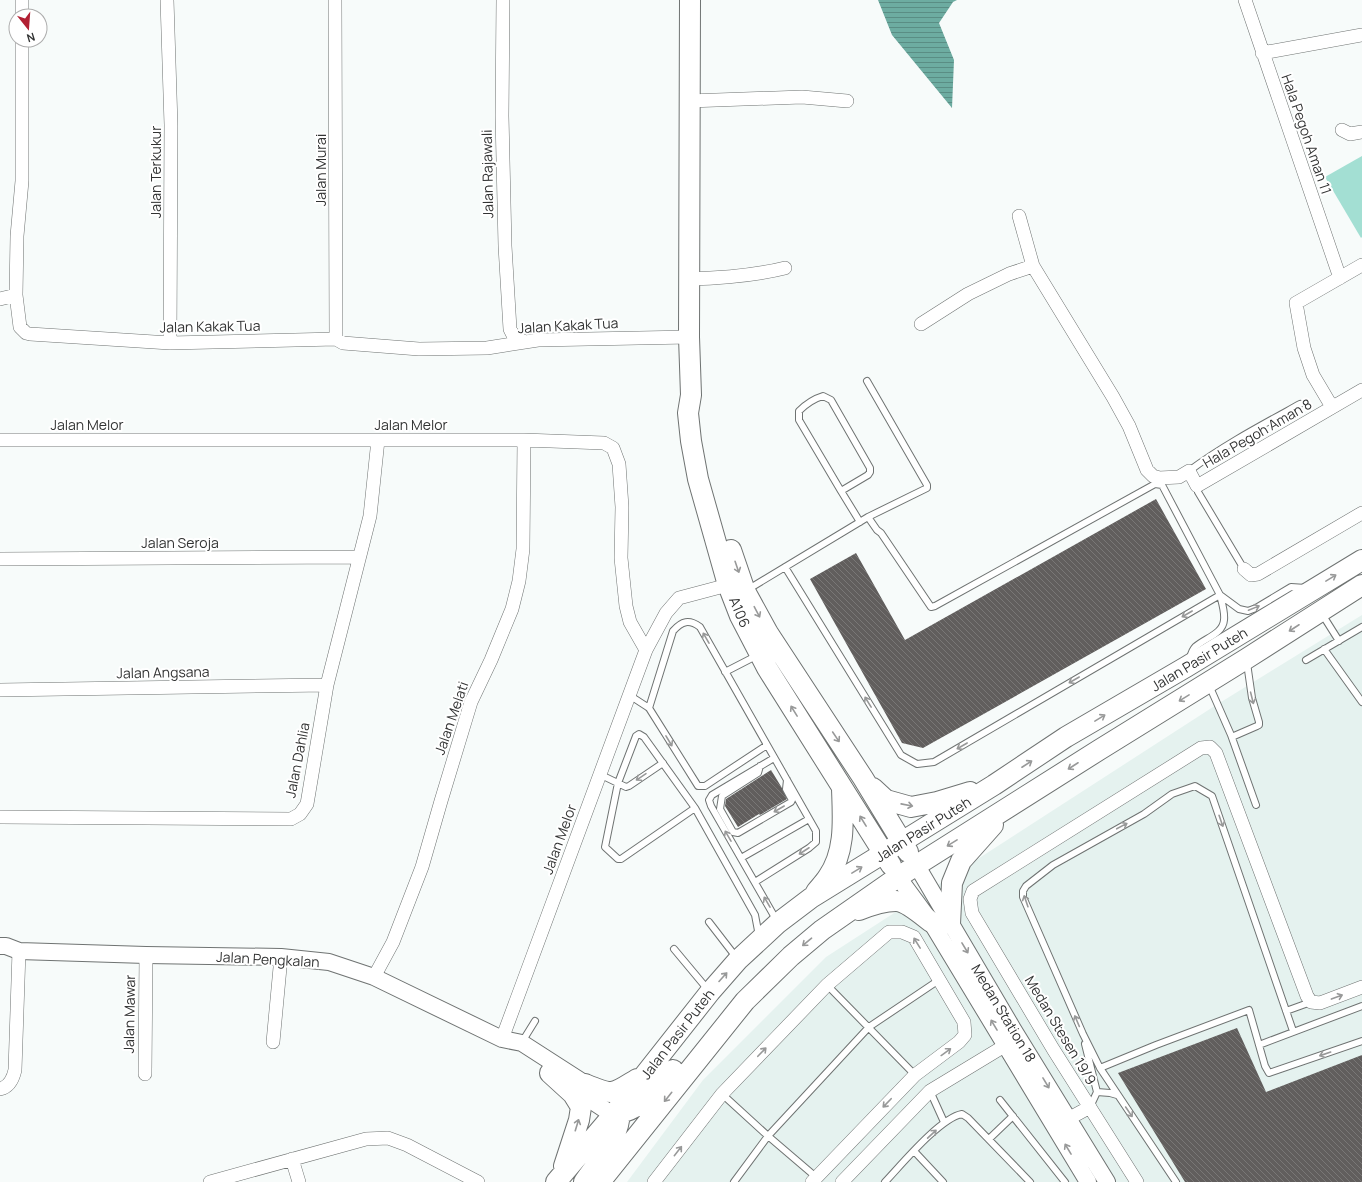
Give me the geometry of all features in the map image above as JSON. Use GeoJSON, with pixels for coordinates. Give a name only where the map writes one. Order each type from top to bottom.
{"type":"FeatureCollection","features":[{"type":"Feature","properties":{"kind":"main road","name":"A106"},"geometry":{"type":"LineString","coordinates":[[690,0],[689,337],[691,395],[696,412],[699,440],[706,476],[737,588],[740,616],[760,642]]}},
{"type":"Feature","properties":{"kind":"main road","name":"Jalan Pasir Puteh"},"geometry":{"type":"LineString","coordinates":[[558,1179],[618,1111],[710,992],[738,960],[778,923],[811,898],[994,785],[1066,738],[1362,560]]}},
{"type":"Feature","properties":{"kind":"main road","name":"Jalan Pasir Puteh"},"geometry":{"type":"LineString","coordinates":[[600,1182],[745,1001],[791,956],[838,918],[898,877],[1362,585]]}},
{"type":"Feature","properties":{"kind":"main road"},"geometry":{"type":"LineString","coordinates":[[760,642],[863,778],[886,800],[911,807],[937,802],[994,785]]}},
{"type":"Feature","properties":{"kind":"main road","name":"Medan Station 18"},"geometry":{"type":"LineString","coordinates":[[760,642],[767,668],[898,877]]}},
{"type":"Feature","properties":{"kind":"main road","name":"Medan Station 18"},"geometry":{"type":"LineString","coordinates":[[863,778],[917,866]]}},
{"type":"Feature","properties":{"kind":"main road"},"geometry":{"type":"LineString","coordinates":[[811,898],[829,876],[838,855],[843,830],[842,788]]}},
{"type":"Feature","properties":{"kind":"main road"},"geometry":{"type":"LineString","coordinates":[[838,918],[872,905],[897,901],[941,923],[952,883],[961,861],[1008,808]]}},
{"type":"Feature","properties":{"kind":"main road"},"geometry":{"type":"LineString","coordinates":[[584,1182],[612,1142],[619,1123],[618,1111],[642,1104],[685,1057],[745,1001]]}},
{"type":"Feature","properties":{"kind":"main road"},"geometry":{"type":"LineString","coordinates":[[585,1084],[609,1093],[617,1092],[647,1072]]}},
{"type":"Feature","properties":{"kind":"main road"},"geometry":{"type":"LineString","coordinates":[[550,1073],[573,1094],[581,1107],[579,1120],[558,1179]]}},
{"type":"Feature","properties":{"kind":"street","name":"Jalan Terkukur"},"geometry":{"type":"LineString","coordinates":[[167,0],[171,125],[170,343]]}},
{"type":"Feature","properties":{"kind":"street","name":"Jalan Murai"},"geometry":{"type":"LineString","coordinates":[[335,0],[336,339]]}},
{"type":"Feature","properties":{"kind":"street","name":"Jalan Rajawali"},"geometry":{"type":"LineString","coordinates":[[504,0],[502,116],[505,254],[510,329],[513,335],[523,341]]}},
{"type":"Feature","properties":{"kind":"street","name":"Hala Pegoh Aman 11"},"geometry":{"type":"LineString","coordinates":[[1244,0],[1340,278]]}},
{"type":"Feature","properties":{"kind":"street"},"geometry":{"type":"LineString","coordinates":[[1262,52],[1362,35]]}},
{"type":"Feature","properties":{"kind":"street","name":"Jalan Kakak Tua"},"geometry":{"type":"LineString","coordinates":[[22,48],[22,181],[17,236],[16,295],[20,327],[26,333],[170,343],[336,339],[343,343],[419,349],[487,348],[523,341],[538,340],[689,337]]}},
{"type":"Feature","properties":{"kind":"street"},"geometry":{"type":"LineString","coordinates":[[689,101],[802,97],[847,101]]}},
{"type":"Feature","properties":{"kind":"street"},"geometry":{"type":"LineString","coordinates":[[1342,130],[1350,134],[1362,132]]}},
{"type":"Feature","properties":{"kind":"street"},"geometry":{"type":"LineString","coordinates":[[1019,216],[1033,266],[1113,397],[1129,426],[1148,470],[1153,476],[1160,478],[1179,477],[1189,471],[1197,486]]}},
{"type":"Feature","properties":{"kind":"street","name":"Hala Pegoh Aman 8"},"geometry":{"type":"LineString","coordinates":[[1332,407],[1313,375],[1304,348],[1296,303],[1362,265]]}},
{"type":"Feature","properties":{"kind":"street"},"geometry":{"type":"LineString","coordinates":[[921,324],[968,294],[1009,274],[1033,266]]}},
{"type":"Feature","properties":{"kind":"street"},"geometry":{"type":"LineString","coordinates":[[689,279],[764,274],[785,268]]}},
{"type":"Feature","properties":{"kind":"street"},"geometry":{"type":"LineString","coordinates":[[0,299],[16,295]]}},
{"type":"Feature","properties":{"kind":"street","name":"Hala Pegoh Aman 8"},"geometry":{"type":"LineString","coordinates":[[1197,486],[1362,390]]}},
{"type":"Feature","properties":{"kind":"street","name":"Jalan Melor"},"geometry":{"type":"LineString","coordinates":[[0,440],[524,440],[604,443],[613,448],[619,464],[622,507],[621,558],[626,606],[630,622],[646,650]]}},
{"type":"Feature","properties":{"kind":"street","name":"Jalan Dahlia"},"geometry":{"type":"LineString","coordinates":[[0,817],[291,819],[300,814],[307,804],[327,685],[370,516],[378,440]]}},
{"type":"Feature","properties":{"kind":"street","name":"Jalan Melati"},"geometry":{"type":"LineString","coordinates":[[374,977],[393,942],[422,867],[440,801],[471,702],[492,660],[512,608],[519,581],[523,549],[524,440]]}},
{"type":"Feature","properties":{"kind":"street"},"geometry":{"type":"LineString","coordinates":[[1244,569],[1250,574],[1258,574],[1362,513]]}},
{"type":"Feature","properties":{"kind":"street","name":"Jalan Seroja"},"geometry":{"type":"LineString","coordinates":[[0,559],[359,556]]}},
{"type":"Feature","properties":{"kind":"street","name":"Jalan Melor"},"geometry":{"type":"LineString","coordinates":[[502,1039],[646,650],[666,613],[679,598],[737,588]]}},
{"type":"Feature","properties":{"kind":"street","name":"Jalan Angsana"},"geometry":{"type":"LineString","coordinates":[[0,690],[327,685]]}},
{"type":"Feature","properties":{"kind":"street","name":"Medan Stesen 19/9"},"geometry":{"type":"LineString","coordinates":[[1136,1182],[972,912],[970,899],[973,891],[1202,748],[1210,747],[1216,753],[1307,996],[1311,1002]]}},
{"type":"Feature","properties":{"kind":"street","name":"Medan Station 18"},"geometry":{"type":"LineString","coordinates":[[917,866],[941,923],[1006,1045],[1088,1182]]}},
{"type":"Feature","properties":{"kind":"street","name":"Medan Station 18"},"geometry":{"type":"LineString","coordinates":[[898,877],[941,923],[1107,1182]]}},
{"type":"Feature","properties":{"kind":"street"},"geometry":{"type":"LineString","coordinates":[[654,1182],[722,1094],[827,985],[889,932],[902,932],[914,937],[964,1022],[965,1035],[959,1042],[915,1075],[814,1179]]}},
{"type":"Feature","properties":{"kind":"street","name":"Jalan Pengkalan"},"geometry":{"type":"LineString","coordinates":[[0,946],[6,946],[19,951],[146,956],[281,957],[329,962],[374,977],[502,1039],[522,1043],[585,1084],[618,1111]]}},
{"type":"Feature","properties":{"kind":"street"},"geometry":{"type":"LineString","coordinates":[[0,1089],[8,1085],[14,1078],[19,951]]}},
{"type":"Feature","properties":{"kind":"street","name":"Jalan Pengkalan"},"geometry":{"type":"LineString","coordinates":[[0,956],[6,956],[19,951]]}},
{"type":"Feature","properties":{"kind":"street","name":"Jalan Mawar"},"geometry":{"type":"LineString","coordinates":[[144,1074],[146,956]]}},
{"type":"Feature","properties":{"kind":"street"},"geometry":{"type":"LineString","coordinates":[[273,1042],[281,957]]}},
{"type":"Feature","properties":{"kind":"street"},"geometry":{"type":"LineString","coordinates":[[1311,1002],[1320,1003],[1362,988]]}},
{"type":"Feature","properties":{"kind":"street","name":"Jalan Pengkalan"},"geometry":{"type":"LineString","coordinates":[[502,1039],[510,1048],[550,1073],[618,1111]]}},
{"type":"Feature","properties":{"kind":"street"},"geometry":{"type":"LineString","coordinates":[[842,1182],[930,1090],[1006,1045]]}},
{"type":"Feature","properties":{"kind":"street"},"geometry":{"type":"LineString","coordinates":[[915,1075],[930,1090]]}},
{"type":"Feature","properties":{"kind":"street"},"geometry":{"type":"LineString","coordinates":[[1068,1119],[1090,1107]]}},
{"type":"Feature","properties":{"kind":"street"},"geometry":{"type":"LineString","coordinates":[[210,1182],[366,1138],[388,1138],[407,1145],[478,1182]]}},
{"type":"Feature","properties":{"kind":"street"},"geometry":{"type":"LineString","coordinates":[[292,1159],[299,1182]]}},
{"type":"Feature","properties":{"kind":"lane"},"geometry":{"type":"LineString","coordinates":[[737,588],[785,567],[868,517],[927,488],[927,484],[867,381]]}},
{"type":"Feature","properties":{"kind":"lane"},"geometry":{"type":"LineString","coordinates":[[841,491],[868,476],[870,468],[831,400],[823,396],[815,398],[805,404],[799,412],[799,420],[841,491],[860,522]]}},
{"type":"Feature","properties":{"kind":"lane"},"geometry":{"type":"LineString","coordinates":[[1189,471],[1239,437],[1300,404]]}},
{"type":"Feature","properties":{"kind":"lane"},"geometry":{"type":"LineString","coordinates":[[868,517],[877,530],[881,533],[931,607],[1155,484],[1162,485],[1220,595],[1224,619],[1223,626],[1217,632],[1194,648],[1186,667]]}},
{"type":"Feature","properties":{"kind":"lane"},"geometry":{"type":"LineString","coordinates":[[1197,486],[1198,492],[1244,569]]}},
{"type":"Feature","properties":{"kind":"lane"},"geometry":{"type":"LineString","coordinates":[[785,567],[901,755],[917,764],[934,762],[1220,595]]}},
{"type":"Feature","properties":{"kind":"lane"},"geometry":{"type":"LineString","coordinates":[[1220,595],[1239,609],[1248,611],[1256,608],[1291,587],[1314,588]]}},
{"type":"Feature","properties":{"kind":"lane"},"geometry":{"type":"LineString","coordinates":[[1320,611],[1338,641]]}},
{"type":"Feature","properties":{"kind":"lane"},"geometry":{"type":"LineString","coordinates":[[649,708],[673,632],[678,625],[685,622],[693,622],[700,627],[816,831],[816,842],[809,848],[755,882]]}},
{"type":"Feature","properties":{"kind":"lane"},"geometry":{"type":"LineString","coordinates":[[1306,660],[1362,627]]}},
{"type":"Feature","properties":{"kind":"lane"},"geometry":{"type":"LineString","coordinates":[[725,672],[760,642]]}},
{"type":"Feature","properties":{"kind":"lane"},"geometry":{"type":"LineString","coordinates":[[1324,650],[1362,702]]}},
{"type":"Feature","properties":{"kind":"lane"},"geometry":{"type":"LineString","coordinates":[[1231,735],[1234,736],[1259,725],[1248,681],[1246,659]]}},
{"type":"Feature","properties":{"kind":"lane"},"geometry":{"type":"LineString","coordinates":[[1208,683],[1231,735],[1256,805]]}},
{"type":"Feature","properties":{"kind":"lane"},"geometry":{"type":"LineString","coordinates":[[629,695],[649,708],[698,786],[704,786],[767,744]]}},
{"type":"Feature","properties":{"kind":"lane"},"geometry":{"type":"LineString","coordinates":[[695,808],[620,859],[606,848],[605,845],[618,783],[636,736],[640,734],[663,762],[695,808],[755,915],[760,940]]}},
{"type":"Feature","properties":{"kind":"lane"},"geometry":{"type":"LineString","coordinates":[[774,758],[712,795],[710,800],[711,806],[778,923]]}},
{"type":"Feature","properties":{"kind":"lane"},"geometry":{"type":"LineString","coordinates":[[599,774],[624,786],[629,786],[663,762]]}},
{"type":"Feature","properties":{"kind":"lane"},"geometry":{"type":"LineString","coordinates":[[760,766],[758,773],[722,796],[720,809],[733,832],[738,833],[791,802],[792,800],[786,789],[787,780]]}},
{"type":"Feature","properties":{"kind":"lane"},"geometry":{"type":"LineString","coordinates":[[1176,1182],[1100,1068],[1083,1034],[1023,897],[1023,891],[1026,886],[1053,865],[1144,814],[1172,794],[1195,786],[1212,796],[1293,1031]]}},
{"type":"Feature","properties":{"kind":"lane"},"geometry":{"type":"LineString","coordinates":[[741,858],[809,819]]}},
{"type":"Feature","properties":{"kind":"lane"},"geometry":{"type":"LineString","coordinates":[[709,922],[738,960]]}},
{"type":"Feature","properties":{"kind":"lane"},"geometry":{"type":"LineString","coordinates":[[674,949],[710,992]]}},
{"type":"Feature","properties":{"kind":"lane"},"geometry":{"type":"LineString","coordinates":[[734,1182],[768,1136],[869,1027],[939,980]]}},
{"type":"Feature","properties":{"kind":"lane"},"geometry":{"type":"LineString","coordinates":[[827,985],[915,1075]]}},
{"type":"Feature","properties":{"kind":"lane"},"geometry":{"type":"LineString","coordinates":[[1286,1011],[1311,1002]]}},
{"type":"Feature","properties":{"kind":"lane"},"geometry":{"type":"LineString","coordinates":[[1259,1045],[1362,1006]]}},
{"type":"Feature","properties":{"kind":"lane"},"geometry":{"type":"LineString","coordinates":[[1100,1068],[1249,1010],[1265,1066],[1269,1073],[1362,1041]]}},
{"type":"Feature","properties":{"kind":"lane"},"geometry":{"type":"LineString","coordinates":[[522,1043],[535,1021]]}},
{"type":"Feature","properties":{"kind":"lane"},"geometry":{"type":"LineString","coordinates":[[1083,1034],[1097,1092],[1090,1107]]}},
{"type":"Feature","properties":{"kind":"lane"},"geometry":{"type":"LineString","coordinates":[[930,1090],[944,1122]]}},
{"type":"Feature","properties":{"kind":"lane"},"geometry":{"type":"LineString","coordinates":[[1097,1092],[1118,1095]]}},
{"type":"Feature","properties":{"kind":"lane"},"geometry":{"type":"LineString","coordinates":[[722,1094],[814,1179]]}},
{"type":"Feature","properties":{"kind":"lane"},"geometry":{"type":"LineString","coordinates":[[1000,1100],[1065,1182]]}},
{"type":"Feature","properties":{"kind":"lane"},"geometry":{"type":"LineString","coordinates":[[885,1182],[944,1122],[962,1114],[989,1139],[1030,1182]]}},
{"type":"Feature","properties":{"kind":"lane"},"geometry":{"type":"LineString","coordinates":[[989,1139],[1013,1116]]}},
{"type":"Feature","properties":{"kind":"lane"},"geometry":{"type":"LineString","coordinates":[[914,1151],[943,1182]]}},
{"type":"Feature","properties":{"kind":"shaded area"},"geometry":{"type":"Polygon","coordinates":[[[878,0],[957,0],[953,2],[939,23],[954,60],[952,108],[892,35],[878,0]]]}},
{"type":"Feature","properties":{"kind":"shaded area"},"geometry":{"type":"Polygon","coordinates":[[[1362,156],[1362,237],[1361,238],[1325,177],[1362,156]]]}},
{"type":"Feature","properties":{"kind":"shaded area"},"geometry":{"type":"Polygon","coordinates":[[[1362,615],[1362,1182],[627,1182],[703,1080],[826,957],[1213,707],[1362,615]]]}},
{"type":"Feature","properties":{"kind":"building"},"geometry":{"type":"Polygon","coordinates":[[[1156,499],[1206,589],[923,748],[902,743],[810,579],[856,553],[905,640],[1156,499]]]}},
{"type":"Feature","properties":{"kind":"building"},"geometry":{"type":"Polygon","coordinates":[[[771,770],[787,799],[738,827],[725,806],[726,799],[771,770]]]}},
{"type":"Feature","properties":{"kind":"building"},"geometry":{"type":"Polygon","coordinates":[[[1237,1028],[1266,1092],[1362,1055],[1362,1182],[1185,1182],[1118,1073],[1237,1028]]]}}]}
